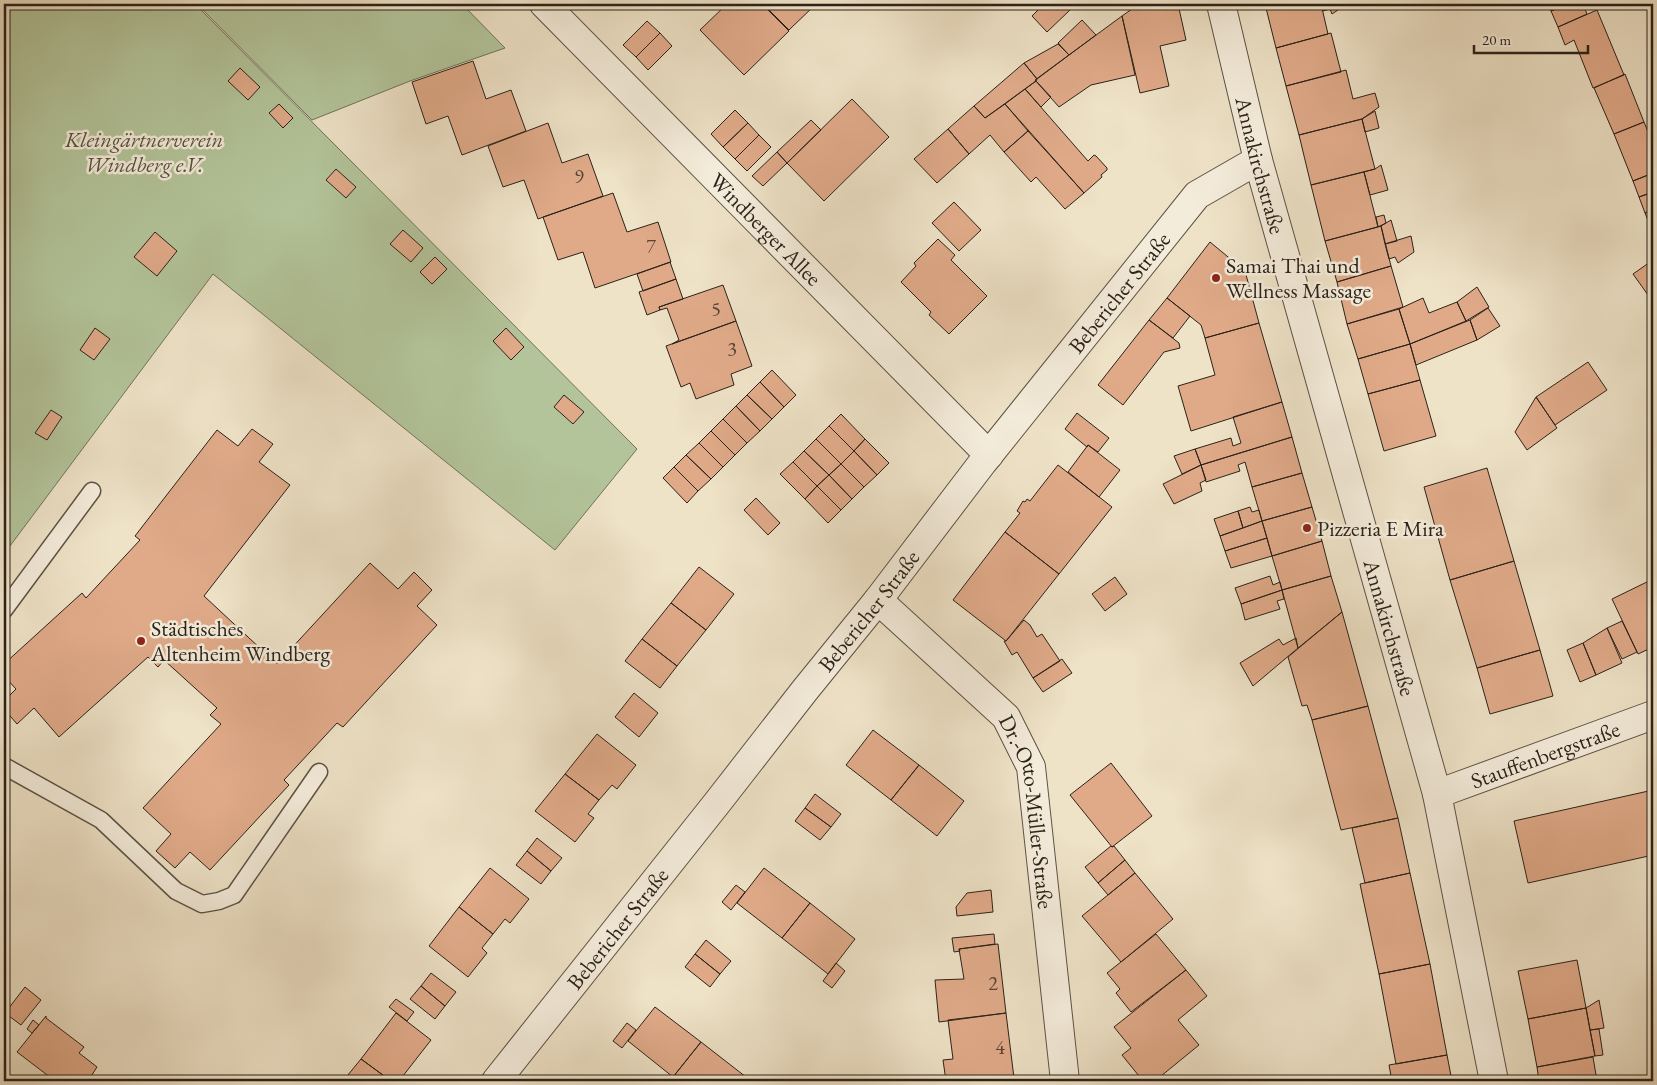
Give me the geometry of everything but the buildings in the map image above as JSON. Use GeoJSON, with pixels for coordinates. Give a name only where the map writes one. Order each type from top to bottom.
{"type":"FeatureCollection","features":[{"type":"Feature","properties":{"kind":"street","name":"Windberger Allee"},"geometry":{"type":"LineString","coordinates":[[544,4],[989,455]]}},
{"type":"Feature","properties":{"kind":"street","name":"Annakirchstraße"},"geometry":{"type":"LineString","coordinates":[[1221,4],[1258,160],[1436,794],[1494,1081]]}},
{"type":"Feature","properties":{"kind":"street","name":"Bebericher Straße"},"geometry":{"type":"LineString","coordinates":[[496,1081],[706,817],[804,690],[878,600],[989,455],[1197,195],[1258,160]]}},
{"type":"Feature","properties":{"kind":"street","name":"Dr.-Otto-Müller-Straße"},"geometry":{"type":"LineString","coordinates":[[878,600],[1006,717],[1031,768],[1065,1081]]}},
{"type":"Feature","properties":{"kind":"street","name":"Stauffenbergstraße"},"geometry":{"type":"LineString","coordinates":[[1436,794],[1653,715]]}},
{"type":"Feature","properties":{"kind":"lane"},"geometry":{"type":"LineString","coordinates":[[4,610],[92,491]]}},
{"type":"Feature","properties":{"kind":"lane"},"geometry":{"type":"LineString","coordinates":[[4,766],[101,820],[176,891],[202,904],[219,901],[234,895],[319,772]]}},
{"type":"Feature","properties":{"kind":"green space","name":"Kleingärtnerverein Windberg e.V."},"geometry":{"type":"Polygon","coordinates":[[[4,4],[195,4],[637,449],[555,550],[213,274],[4,554],[4,4]]]}},
{"type":"Feature","properties":{"kind":"green space"},"geometry":{"type":"Polygon","coordinates":[[[197,4],[462,4],[505,48],[410,81],[312,120],[197,4]]]}},
{"type":"Feature","properties":{"kind":"place","name":"Samai Thai und Wellness Massage"},"geometry":{"type":"Point","coordinates":[1216,278]}},
{"type":"Feature","properties":{"kind":"place","name":"Pizzeria E Mira"},"geometry":{"type":"Point","coordinates":[1307,528]}},
{"type":"Feature","properties":{"kind":"place","name":"Städtisches Altenheim Windberg"},"geometry":{"type":"Point","coordinates":[141,641]}}]}
